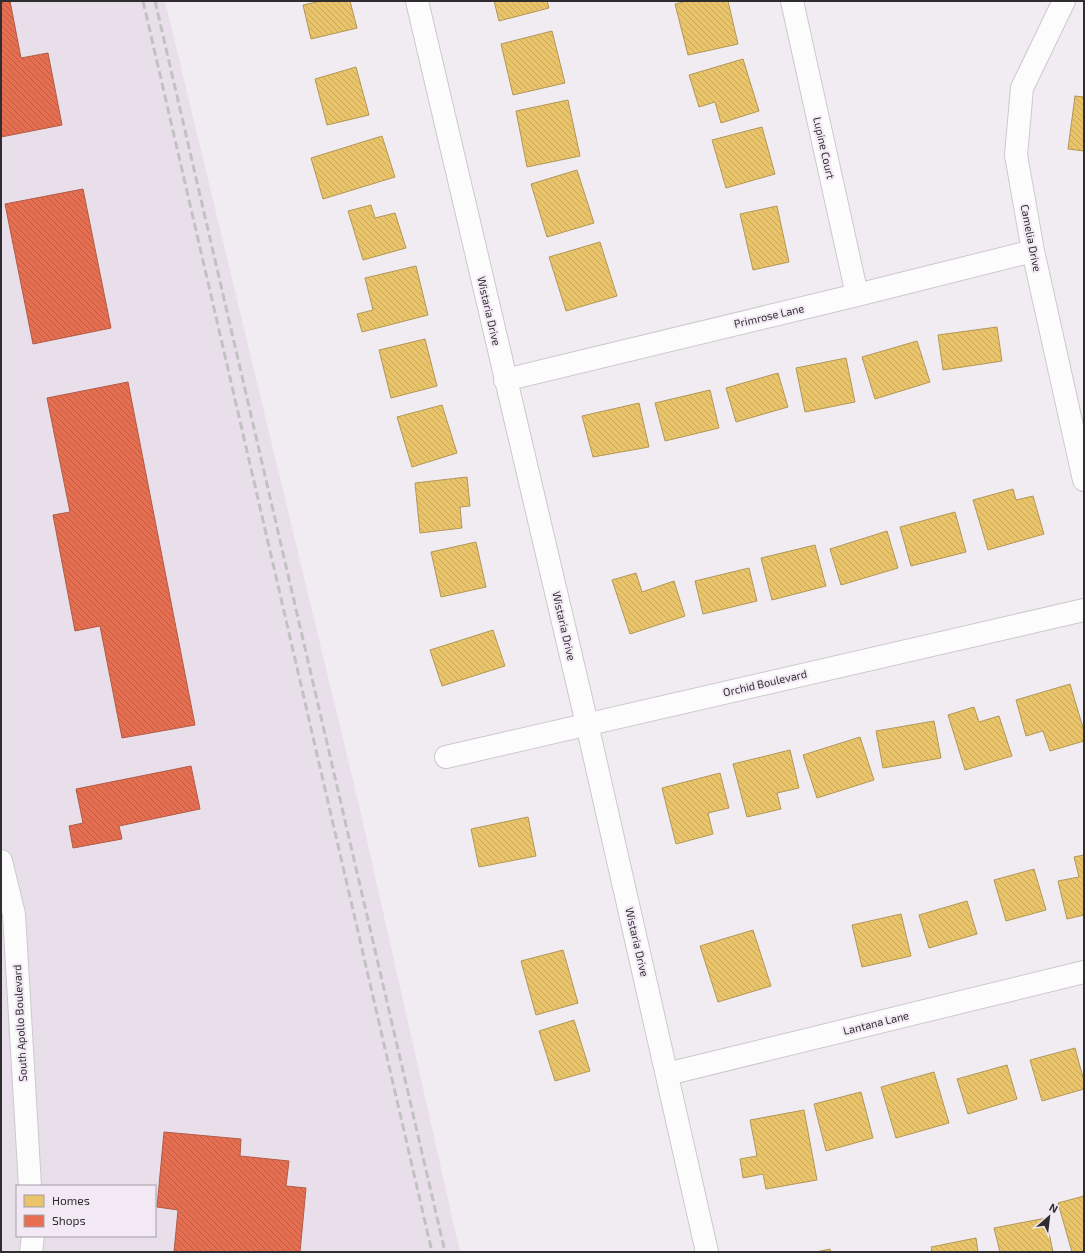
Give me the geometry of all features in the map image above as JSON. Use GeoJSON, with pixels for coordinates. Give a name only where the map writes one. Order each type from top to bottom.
{"type":"FeatureCollection","features":[{"type":"Feature","properties":{"kind":"street","name":"Wistaria Drive"},"geometry":{"type":"LineString","coordinates":[[417,1],[587,724],[706,1252]]}},
{"type":"Feature","properties":{"kind":"street","name":"Lupine Court"},"geometry":{"type":"LineString","coordinates":[[792,1],[858,295]]}},
{"type":"Feature","properties":{"kind":"street","name":"Camelia Drive"},"geometry":{"type":"LineString","coordinates":[[1064,1],[1022,88],[1016,154],[1033,251],[1084,480]]}},
{"type":"Feature","properties":{"kind":"street","name":"Primrose Lane"},"geometry":{"type":"LineString","coordinates":[[505,380],[858,295],[1033,251]]}},
{"type":"Feature","properties":{"kind":"street","name":"Orchid Boulevard"},"geometry":{"type":"LineString","coordinates":[[446,757],[1084,610]]}},
{"type":"Feature","properties":{"kind":"street","name":"South Apollo Boulevard"},"geometry":{"type":"LineString","coordinates":[[1,861],[14,914],[30,1185]]}},
{"type":"Feature","properties":{"kind":"street","name":"Lantana Lane"},"geometry":{"type":"LineString","coordinates":[[667,1074],[1084,972]]}},
{"type":"Feature","properties":{"kind":"street"},"geometry":{"type":"LineString","coordinates":[[31,1252],[33,1237]]}},
{"type":"Feature","properties":{"kind":"shaded area"},"geometry":{"type":"Polygon","coordinates":[[[1,1],[165,1],[358,801],[460,1252],[1,1252],[1,1]]]}},
{"type":"Feature","properties":{"kind":"building: Homes"},"geometry":{"type":"Polygon","coordinates":[[[321,1],[350,1],[357,28],[311,39],[303,5],[321,1]]]}},
{"type":"Feature","properties":{"kind":"building: Homes"},"geometry":{"type":"Polygon","coordinates":[[[494,1],[547,1],[549,8],[499,21],[494,1]]]}},
{"type":"Feature","properties":{"kind":"building: Homes"},"geometry":{"type":"Polygon","coordinates":[[[687,1],[728,1],[738,44],[688,55],[675,4],[687,1]]]}},
{"type":"Feature","properties":{"kind":"building: Homes"},"geometry":{"type":"Polygon","coordinates":[[[552,31],[565,83],[513,95],[501,44],[552,31]]]}},
{"type":"Feature","properties":{"kind":"building: Homes"},"geometry":{"type":"Polygon","coordinates":[[[743,59],[759,111],[721,123],[715,102],[699,107],[689,75],[743,59]]]}},
{"type":"Feature","properties":{"kind":"building: Homes"},"geometry":{"type":"Polygon","coordinates":[[[356,67],[369,115],[327,125],[315,79],[356,67]]]}},
{"type":"Feature","properties":{"kind":"building: Homes"},"geometry":{"type":"Polygon","coordinates":[[[1075,96],[1084,97],[1084,151],[1068,149],[1075,96]]]}},
{"type":"Feature","properties":{"kind":"building: Homes"},"geometry":{"type":"Polygon","coordinates":[[[568,100],[580,156],[527,167],[516,111],[568,100]]]}},
{"type":"Feature","properties":{"kind":"building: Homes"},"geometry":{"type":"Polygon","coordinates":[[[762,127],[775,174],[726,188],[712,140],[762,127]]]}},
{"type":"Feature","properties":{"kind":"building: Homes"},"geometry":{"type":"Polygon","coordinates":[[[382,136],[395,177],[323,199],[311,158],[382,136]]]}},
{"type":"Feature","properties":{"kind":"building: Homes"},"geometry":{"type":"Polygon","coordinates":[[[577,170],[594,223],[547,237],[531,184],[577,170]]]}},
{"type":"Feature","properties":{"kind":"building: Homes"},"geometry":{"type":"Polygon","coordinates":[[[371,205],[375,218],[395,213],[406,248],[363,260],[348,211],[371,205]]]}},
{"type":"Feature","properties":{"kind":"building: Homes"},"geometry":{"type":"Polygon","coordinates":[[[777,206],[789,262],[753,270],[740,214],[777,206]]]}},
{"type":"Feature","properties":{"kind":"building: Homes"},"geometry":{"type":"Polygon","coordinates":[[[600,242],[617,296],[566,311],[549,257],[600,242]]]}},
{"type":"Feature","properties":{"kind":"building: Homes"},"geometry":{"type":"Polygon","coordinates":[[[416,266],[428,315],[362,332],[357,314],[373,310],[365,278],[416,266]]]}},
{"type":"Feature","properties":{"kind":"building: Homes"},"geometry":{"type":"Polygon","coordinates":[[[997,327],[1002,361],[943,370],[938,335],[997,327]]]}},
{"type":"Feature","properties":{"kind":"building: Homes"},"geometry":{"type":"Polygon","coordinates":[[[425,339],[437,386],[391,398],[379,350],[425,339]]]}},
{"type":"Feature","properties":{"kind":"building: Homes"},"geometry":{"type":"Polygon","coordinates":[[[917,341],[930,382],[875,399],[862,357],[917,341]]]}},
{"type":"Feature","properties":{"kind":"building: Homes"},"geometry":{"type":"Polygon","coordinates":[[[846,358],[855,402],[805,412],[796,368],[846,358]]]}},
{"type":"Feature","properties":{"kind":"building: Homes"},"geometry":{"type":"Polygon","coordinates":[[[778,373],[788,407],[736,422],[726,388],[778,373]]]}},
{"type":"Feature","properties":{"kind":"building: Homes"},"geometry":{"type":"Polygon","coordinates":[[[710,390],[719,428],[665,441],[655,403],[710,390]]]}},
{"type":"Feature","properties":{"kind":"building: Homes"},"geometry":{"type":"Polygon","coordinates":[[[639,403],[649,447],[593,457],[582,416],[639,403]]]}},
{"type":"Feature","properties":{"kind":"building: Homes"},"geometry":{"type":"Polygon","coordinates":[[[442,405],[457,453],[412,467],[397,417],[442,405]]]}},
{"type":"Feature","properties":{"kind":"building: Homes"},"geometry":{"type":"Polygon","coordinates":[[[467,477],[470,506],[460,507],[462,528],[420,533],[415,483],[467,477]]]}},
{"type":"Feature","properties":{"kind":"building: Homes"},"geometry":{"type":"Polygon","coordinates":[[[1013,489],[1016,500],[1033,496],[1044,534],[988,550],[973,500],[1013,489]]]}},
{"type":"Feature","properties":{"kind":"building: Homes"},"geometry":{"type":"Polygon","coordinates":[[[955,512],[966,552],[911,566],[900,527],[955,512]]]}},
{"type":"Feature","properties":{"kind":"building: Homes"},"geometry":{"type":"Polygon","coordinates":[[[887,531],[898,568],[841,585],[830,549],[887,531]]]}},
{"type":"Feature","properties":{"kind":"building: Homes"},"geometry":{"type":"Polygon","coordinates":[[[476,542],[486,587],[441,597],[431,552],[476,542]]]}},
{"type":"Feature","properties":{"kind":"building: Homes"},"geometry":{"type":"Polygon","coordinates":[[[815,545],[826,586],[772,600],[761,558],[815,545]]]}},
{"type":"Feature","properties":{"kind":"building: Homes"},"geometry":{"type":"Polygon","coordinates":[[[749,568],[757,601],[703,614],[695,581],[749,568]]]}},
{"type":"Feature","properties":{"kind":"building: Homes"},"geometry":{"type":"Polygon","coordinates":[[[636,573],[642,592],[674,581],[685,616],[630,634],[612,580],[636,573]]]}},
{"type":"Feature","properties":{"kind":"building: Homes"},"geometry":{"type":"Polygon","coordinates":[[[493,630],[505,666],[442,686],[430,650],[493,630]]]}},
{"type":"Feature","properties":{"kind":"building: Homes"},"geometry":{"type":"Polygon","coordinates":[[[1070,684],[1084,731],[1084,741],[1050,751],[1043,731],[1026,736],[1016,700],[1070,684]]]}},
{"type":"Feature","properties":{"kind":"building: Homes"},"geometry":{"type":"Polygon","coordinates":[[[974,707],[979,722],[999,716],[1012,756],[965,770],[948,715],[974,707]]]}},
{"type":"Feature","properties":{"kind":"building: Homes"},"geometry":{"type":"Polygon","coordinates":[[[934,721],[941,758],[883,768],[876,731],[934,721]]]}},
{"type":"Feature","properties":{"kind":"building: Homes"},"geometry":{"type":"Polygon","coordinates":[[[860,737],[874,780],[817,798],[803,755],[860,737]]]}},
{"type":"Feature","properties":{"kind":"building: Homes"},"geometry":{"type":"Polygon","coordinates":[[[790,750],[799,788],[777,793],[781,809],[747,817],[733,764],[790,750]]]}},
{"type":"Feature","properties":{"kind":"building: Homes"},"geometry":{"type":"Polygon","coordinates":[[[720,773],[729,808],[708,813],[713,834],[676,844],[662,788],[720,773]]]}},
{"type":"Feature","properties":{"kind":"building: Homes"},"geometry":{"type":"Polygon","coordinates":[[[528,817],[536,856],[479,867],[471,829],[528,817]]]}},
{"type":"Feature","properties":{"kind":"building: Homes"},"geometry":{"type":"Polygon","coordinates":[[[1084,855],[1084,915],[1067,919],[1058,881],[1079,877],[1074,857],[1084,855]]]}},
{"type":"Feature","properties":{"kind":"building: Homes"},"geometry":{"type":"Polygon","coordinates":[[[1034,869],[1046,910],[1006,921],[994,880],[1034,869]]]}},
{"type":"Feature","properties":{"kind":"building: Homes"},"geometry":{"type":"Polygon","coordinates":[[[967,901],[977,934],[929,948],[919,915],[967,901]]]}},
{"type":"Feature","properties":{"kind":"building: Homes"},"geometry":{"type":"Polygon","coordinates":[[[901,914],[911,956],[862,967],[852,925],[901,914]]]}},
{"type":"Feature","properties":{"kind":"building: Homes"},"geometry":{"type":"Polygon","coordinates":[[[753,930],[771,986],[718,1002],[700,946],[753,930]]]}},
{"type":"Feature","properties":{"kind":"building: Homes"},"geometry":{"type":"Polygon","coordinates":[[[563,950],[578,1003],[536,1015],[521,961],[563,950]]]}},
{"type":"Feature","properties":{"kind":"building: Homes"},"geometry":{"type":"Polygon","coordinates":[[[574,1020],[590,1071],[555,1081],[539,1031],[574,1020]]]}},
{"type":"Feature","properties":{"kind":"building: Homes"},"geometry":{"type":"Polygon","coordinates":[[[1075,1048],[1084,1081],[1084,1089],[1042,1101],[1030,1060],[1075,1048]]]}},
{"type":"Feature","properties":{"kind":"building: Homes"},"geometry":{"type":"Polygon","coordinates":[[[1007,1065],[1017,1099],[968,1114],[957,1079],[1007,1065]]]}},
{"type":"Feature","properties":{"kind":"building: Homes"},"geometry":{"type":"Polygon","coordinates":[[[934,1072],[949,1123],[896,1138],[881,1087],[934,1072]]]}},
{"type":"Feature","properties":{"kind":"building: Homes"},"geometry":{"type":"Polygon","coordinates":[[[861,1092],[873,1138],[826,1151],[814,1104],[861,1092]]]}},
{"type":"Feature","properties":{"kind":"building: Homes"},"geometry":{"type":"Polygon","coordinates":[[[804,1110],[817,1180],[766,1189],[763,1174],[743,1178],[740,1159],[757,1156],[750,1120],[804,1110]]]}},
{"type":"Feature","properties":{"kind":"building: Homes"},"geometry":{"type":"Polygon","coordinates":[[[1084,1196],[1084,1252],[1072,1252],[1058,1203],[1084,1196]]]}},
{"type":"Feature","properties":{"kind":"building: Homes"},"geometry":{"type":"Polygon","coordinates":[[[1046,1218],[1053,1252],[1000,1252],[994,1228],[1046,1218]]]}},
{"type":"Feature","properties":{"kind":"building: Homes"},"geometry":{"type":"Polygon","coordinates":[[[976,1238],[978,1252],[932,1252],[931,1247],[976,1238]]]}},
{"type":"Feature","properties":{"kind":"building: Homes"},"geometry":{"type":"Polygon","coordinates":[[[830,1249],[831,1252],[816,1252],[830,1249]]]}},
{"type":"Feature","properties":{"kind":"building: Shops"},"geometry":{"type":"Polygon","coordinates":[[[1,1],[10,1],[21,58],[48,53],[62,125],[1,137],[1,1]]]}},
{"type":"Feature","properties":{"kind":"building: Shops"},"geometry":{"type":"Polygon","coordinates":[[[83,189],[111,328],[33,344],[5,204],[83,189]]]}},
{"type":"Feature","properties":{"kind":"building: Shops"},"geometry":{"type":"Polygon","coordinates":[[[128,382],[195,725],[122,738],[100,626],[75,631],[53,515],[70,512],[47,398],[128,382]]]}},
{"type":"Feature","properties":{"kind":"building: Shops"},"geometry":{"type":"Polygon","coordinates":[[[191,766],[200,809],[119,826],[122,839],[73,848],[69,826],[83,823],[76,789],[191,766]]]}},
{"type":"Feature","properties":{"kind":"building: Shops"},"geometry":{"type":"Polygon","coordinates":[[[164,1132],[241,1139],[240,1156],[289,1161],[286,1186],[306,1188],[300,1252],[174,1252],[178,1210],[157,1207],[164,1132]]]}},
{"type":"Feature","properties":{"kind":"railway"},"geometry":{"type":"LineString","coordinates":[[143,1],[432,1252]]}},
{"type":"Feature","properties":{"kind":"railway"},"geometry":{"type":"LineString","coordinates":[[155,1],[445,1252]]}}]}
